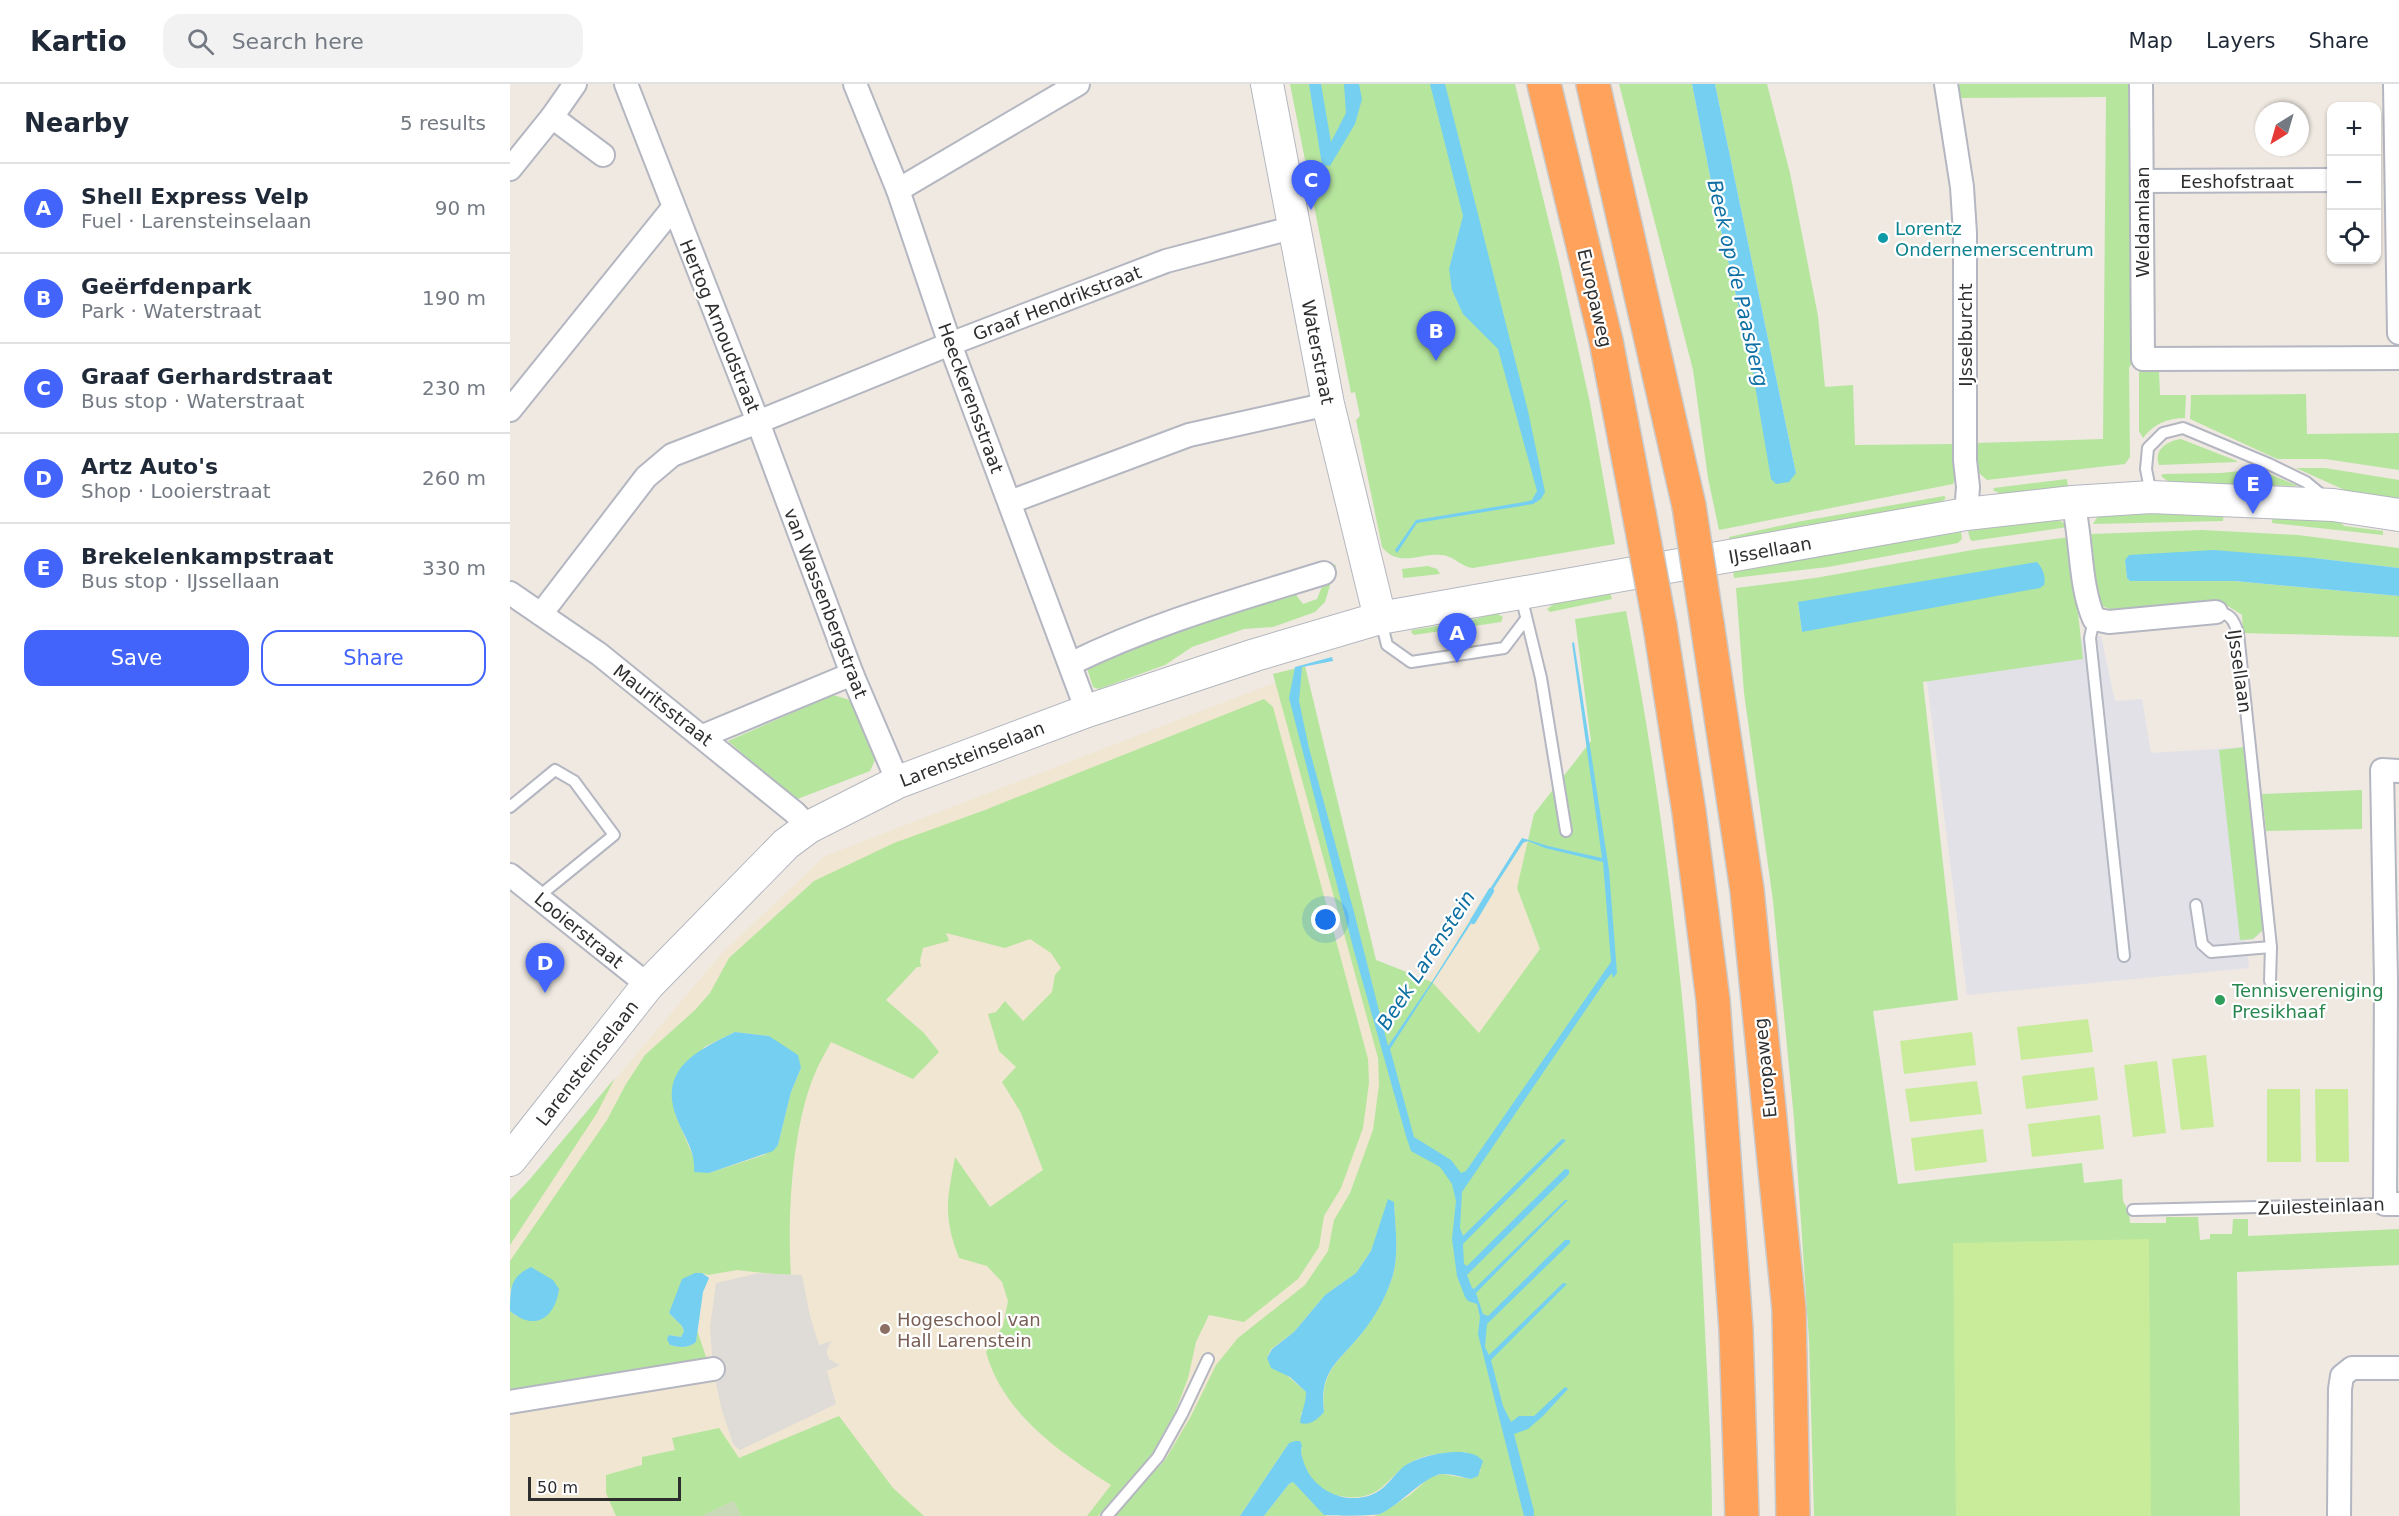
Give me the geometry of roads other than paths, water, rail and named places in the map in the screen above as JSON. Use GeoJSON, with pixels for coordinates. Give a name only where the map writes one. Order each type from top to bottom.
{"type":"FeatureCollection","features":[{"type":"Feature","properties":{"kind":"highway","name":"Europaweg"},"geometry":{"type":"LineString","coordinates":[[1544,84],[1606,341],[1660,626],[1689,812],[1713,1000],[1736,1329],[1742,1516]]}},
{"type":"Feature","properties":{"kind":"highway","name":"Europaweg"},"geometry":{"type":"LineString","coordinates":[[1593,84],[1689,506],[1748,890],[1789,1309],[1793,1516]]}},
{"type":"Feature","properties":{"kind":"main road","name":"Waterstraat"},"geometry":{"type":"LineString","coordinates":[[1267,84],[1328,404],[1383,631]]}},
{"type":"Feature","properties":{"kind":"main road","name":"IJssellaan"},"geometry":{"type":"LineString","coordinates":[[1575,584],[1966,514],[2073,502],[2151,497],[2332,505],[2399,515]]}},
{"type":"Feature","properties":{"kind":"main road","name":"Larensteinselaan"},"geometry":{"type":"LineString","coordinates":[[510,1160],[648,985],[786,844],[809,826],[898,782],[1087,711],[1255,655],[1523,606],[1575,584]]}},
{"type":"Feature","properties":{"kind":"street"},"geometry":{"type":"LineString","coordinates":[[510,169],[575,84]]}},
{"type":"Feature","properties":{"kind":"street","name":"Hertog Arnoudstraat"},"geometry":{"type":"LineString","coordinates":[[541,614],[646,477],[672,455],[758,422],[626,84]]}},
{"type":"Feature","properties":{"kind":"street","name":"Heeckerensstraat"},"geometry":{"type":"LineString","coordinates":[[855,84],[898,190],[950,344],[1087,711]]}},
{"type":"Feature","properties":{"kind":"street"},"geometry":{"type":"LineString","coordinates":[[898,190],[1078,84]]}},
{"type":"Feature","properties":{"kind":"street","name":"IJsselburcht"},"geometry":{"type":"LineString","coordinates":[[1946,84],[1962,187],[1965,233],[1965,450],[1968,487],[1966,514]]}},
{"type":"Feature","properties":{"kind":"street","name":"Weldamlaan"},"geometry":{"type":"LineString","coordinates":[[2142,84],[2144,359],[2399,358]]}},
{"type":"Feature","properties":{"kind":"street"},"geometry":{"type":"LineString","coordinates":[[2395,84],[2387,180],[2399,333]]}},
{"type":"Feature","properties":{"kind":"street"},"geometry":{"type":"LineString","coordinates":[[552,117],[603,155]]}},
{"type":"Feature","properties":{"kind":"street","name":"Eeshofstraat"},"geometry":{"type":"LineString","coordinates":[[2142,181],[2327,180]]}},
{"type":"Feature","properties":{"kind":"street"},"geometry":{"type":"LineString","coordinates":[[510,410],[673,208]]}},
{"type":"Feature","properties":{"kind":"street","name":"Graaf Hendrikstraat"},"geometry":{"type":"LineString","coordinates":[[758,422],[950,344],[1166,261],[1294,227]]}},
{"type":"Feature","properties":{"kind":"street"},"geometry":{"type":"LineString","coordinates":[[1010,502],[1189,435],[1328,404]]}},
{"type":"Feature","properties":{"kind":"street","name":"van Wassenbergstraat"},"geometry":{"type":"LineString","coordinates":[[758,422],[852,674],[898,782]]}},
{"type":"Feature","properties":{"kind":"street"},"geometry":{"type":"LineString","coordinates":[[2073,502],[2080,531],[2087,603],[2094,619]]}},
{"type":"Feature","properties":{"kind":"street"},"geometry":{"type":"LineString","coordinates":[[1070,664],[1107,646],[1202,611],[1323,573]]}},
{"type":"Feature","properties":{"kind":"street","name":"Mauritsstraat"},"geometry":{"type":"LineString","coordinates":[[510,593],[599,654],[703,736],[809,826]]}},
{"type":"Feature","properties":{"kind":"street","name":"IJssellaan"},"geometry":{"type":"LineString","coordinates":[[2094,619],[2109,622],[2216,612]]}},
{"type":"Feature","properties":{"kind":"street"},"geometry":{"type":"LineString","coordinates":[[703,736],[852,674]]}},
{"type":"Feature","properties":{"kind":"street"},"geometry":{"type":"LineString","coordinates":[[2392,1204],[2382,770],[2399,771]]}},
{"type":"Feature","properties":{"kind":"street","name":"Looierstraat"},"geometry":{"type":"LineString","coordinates":[[510,874],[648,985]]}},
{"type":"Feature","properties":{"kind":"street"},"geometry":{"type":"LineString","coordinates":[[2339,1516],[2342,1376],[2352,1368],[2399,1368]]}},
{"type":"Feature","properties":{"kind":"street"},"geometry":{"type":"LineString","coordinates":[[510,1402],[713,1369]]}},
{"type":"Feature","properties":{"kind":"lane"},"geometry":{"type":"LineString","coordinates":[[2151,497],[2146,469],[2148,448],[2163,433],[2183,428],[2307,482],[2332,505]]}},
{"type":"Feature","properties":{"kind":"lane"},"geometry":{"type":"LineString","coordinates":[[1383,631],[1411,662],[1504,648],[1523,606]]}},
{"type":"Feature","properties":{"kind":"lane"},"geometry":{"type":"LineString","coordinates":[[1523,606],[1540,678],[1566,831]]}},
{"type":"Feature","properties":{"kind":"lane","name":"IJssellaan"},"geometry":{"type":"LineString","coordinates":[[2216,612],[2230,616],[2238,633],[2271,947],[2270,981]]}},
{"type":"Feature","properties":{"kind":"lane"},"geometry":{"type":"LineString","coordinates":[[2094,619],[2090,638],[2124,956]]}},
{"type":"Feature","properties":{"kind":"lane"},"geometry":{"type":"LineString","coordinates":[[510,807],[555,770],[573,781],[614,835],[538,897]]}},
{"type":"Feature","properties":{"kind":"lane"},"geometry":{"type":"LineString","coordinates":[[2196,905],[2202,944],[2211,952],[2271,947]]}},
{"type":"Feature","properties":{"kind":"lane","name":"Zuilesteinlaan"},"geometry":{"type":"LineString","coordinates":[[2133,1210],[2392,1204]]}},
{"type":"Feature","properties":{"kind":"lane"},"geometry":{"type":"LineString","coordinates":[[1107,1516],[1158,1457],[1182,1414],[1208,1359]]}},
{"type":"Feature","properties":{"kind":"water"},"geometry":{"type":"Polygon","coordinates":[[[1309,84],[1321,84],[1331,142],[1346,113],[1344,84],[1359,84],[1362,99],[1355,124],[1330,166],[1322,165],[1309,84]]]}},
{"type":"Feature","properties":{"kind":"water"},"geometry":{"type":"Polygon","coordinates":[[[1430,84],[1445,84],[1528,411],[1545,492],[1541,499],[1533,504],[1417,523],[1397,553],[1395,550],[1416,520],[1524,502],[1532,500],[1537,491],[1498,349],[1463,314],[1452,290],[1449,269],[1463,216],[1430,84]]]}},
{"type":"Feature","properties":{"kind":"water","name":"Beek op de Paasberg"},"geometry":{"type":"Polygon","coordinates":[[[1692,84],[1715,84],[1796,473],[1789,482],[1776,484],[1771,479],[1750,356],[1718,217],[1692,84]]]}},
{"type":"Feature","properties":{"kind":"water"},"geometry":{"type":"Polygon","coordinates":[[[2214,550],[2399,568],[2399,596],[2234,581],[2130,581],[2127,578],[2125,560],[2129,555],[2214,550]]]}},
{"type":"Feature","properties":{"kind":"water"},"geometry":{"type":"Polygon","coordinates":[[[2037,562],[2044,576],[2044,585],[2040,588],[1802,632],[1798,602],[2037,562]]]}},
{"type":"Feature","properties":{"kind":"water"},"geometry":{"type":"Polygon","coordinates":[[[1574,642],[1609,870],[1617,973],[1613,978],[1612,973],[1606,980],[1462,1192],[1460,1228],[1463,1236],[1562,1139],[1566,1140],[1463,1244],[1464,1264],[1467,1266],[1565,1169],[1569,1170],[1569,1174],[1467,1275],[1474,1289],[1565,1200],[1568,1200],[1476,1293],[1483,1314],[1488,1316],[1565,1240],[1570,1240],[1570,1243],[1487,1324],[1485,1347],[1489,1355],[1563,1283],[1567,1284],[1491,1360],[1503,1406],[1511,1422],[1519,1416],[1534,1416],[1565,1387],[1568,1389],[1528,1429],[1514,1434],[1534,1511],[1534,1516],[1524,1516],[1478,1334],[1480,1317],[1477,1304],[1468,1301],[1465,1297],[1457,1276],[1452,1239],[1456,1201],[1452,1184],[1440,1167],[1411,1151],[1354,951],[1289,698],[1295,667],[1332,657],[1333,661],[1302,667],[1299,701],[1309,748],[1388,1046],[1433,980],[1522,838],[1602,858],[1572,643],[1574,642]],[[1528,841],[1523,843],[1390,1049],[1414,1137],[1451,1160],[1461,1173],[1466,1171],[1611,962],[1603,862],[1545,848],[1528,841]]]}},
{"type":"Feature","properties":{"kind":"water"},"geometry":{"type":"Polygon","coordinates":[[[735,1032],[769,1036],[798,1055],[801,1068],[791,1092],[778,1145],[773,1151],[709,1173],[694,1172],[691,1150],[676,1116],[672,1099],[673,1085],[678,1073],[696,1053],[735,1032]]]}},
{"type":"Feature","properties":{"kind":"water"},"geometry":{"type":"Polygon","coordinates":[[[1388,1199],[1394,1202],[1396,1242],[1394,1272],[1389,1288],[1371,1321],[1327,1376],[1323,1398],[1324,1412],[1313,1422],[1300,1423],[1306,1392],[1290,1377],[1271,1368],[1267,1358],[1272,1349],[1294,1332],[1325,1295],[1356,1273],[1371,1251],[1388,1199]]]}},
{"type":"Feature","properties":{"kind":"water"},"geometry":{"type":"Polygon","coordinates":[[[531,1267],[553,1280],[559,1289],[553,1308],[542,1319],[535,1321],[519,1317],[510,1311],[513,1284],[519,1275],[531,1267]]]}},
{"type":"Feature","properties":{"kind":"water"},"geometry":{"type":"Polygon","coordinates":[[[695,1273],[702,1273],[709,1278],[703,1292],[696,1342],[684,1347],[670,1345],[667,1339],[669,1335],[681,1337],[684,1331],[669,1313],[682,1279],[695,1273]]]}},
{"type":"Feature","properties":{"kind":"water"},"geometry":{"type":"Polygon","coordinates":[[[1300,1441],[1304,1463],[1314,1481],[1331,1493],[1350,1498],[1361,1498],[1376,1493],[1402,1468],[1426,1457],[1465,1452],[1483,1461],[1478,1476],[1471,1479],[1446,1474],[1436,1475],[1380,1514],[1324,1515],[1293,1482],[1264,1516],[1240,1516],[1289,1443],[1300,1441]]]}},
{"type":"Feature","properties":{"kind":"waterway","name":"Beek Larenstein"},"geometry":{"type":"LineString","coordinates":[[1473,921],[1491,891]]}},
{"type":"Feature","properties":{"kind":"place","name":"Graaf Gerhardstraat"},"geometry":{"type":"Point","coordinates":[1311,210]}},
{"type":"Feature","properties":{"kind":"place","name":"Lorentz Ondernemerscentrum"},"geometry":{"type":"Point","coordinates":[1883,238]}},
{"type":"Feature","properties":{"kind":"place","name":"Geërfdenpark"},"geometry":{"type":"Point","coordinates":[1436,361]}},
{"type":"Feature","properties":{"kind":"place","name":"Brekelenkampstraat"},"geometry":{"type":"Point","coordinates":[2253,514]}},
{"type":"Feature","properties":{"kind":"place","name":"Shell Express Velp"},"geometry":{"type":"Point","coordinates":[1457,663]}},
{"type":"Feature","properties":{"kind":"place","name":"Artz Auto's"},"geometry":{"type":"Point","coordinates":[545,993]}},
{"type":"Feature","properties":{"kind":"place","name":"Tennisvereniging Presikhaaf"},"geometry":{"type":"Point","coordinates":[2220,1000]}},
{"type":"Feature","properties":{"kind":"place","name":"Hogeschool van Hall Larenstein"},"geometry":{"type":"Point","coordinates":[885,1329]}}]}
